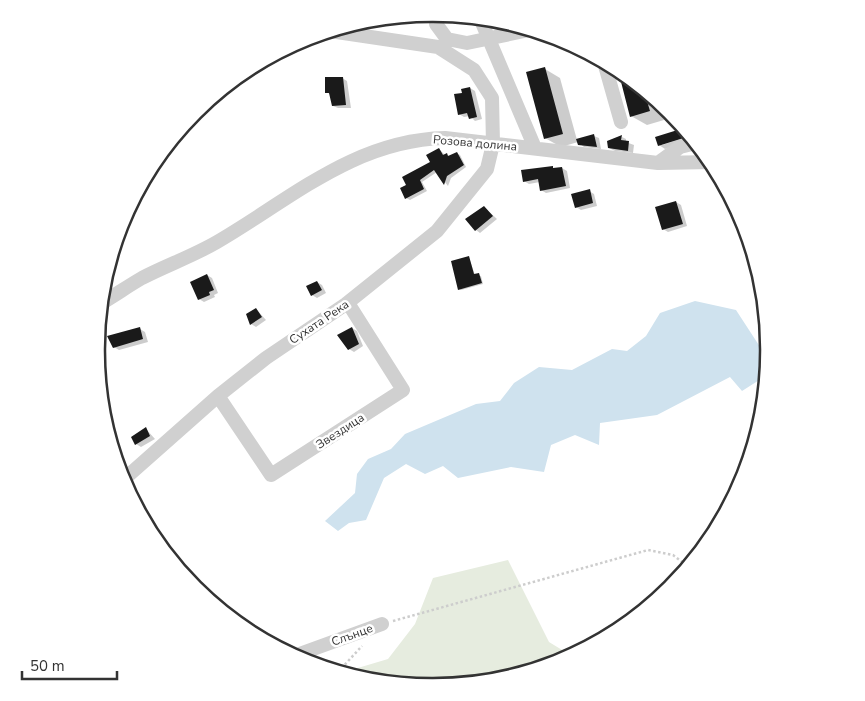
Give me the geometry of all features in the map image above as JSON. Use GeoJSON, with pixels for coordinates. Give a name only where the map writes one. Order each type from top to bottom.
{"type":"FeatureCollection","features":[{"type":"Feature","properties":{"kind":"street"},"geometry":{"type":"LineString","coordinates":[[436,22],[442,43]]}},
{"type":"Feature","properties":{"kind":"street"},"geometry":{"type":"LineString","coordinates":[[484,27],[535,148]]}},
{"type":"Feature","properties":{"kind":"street"},"geometry":{"type":"LineString","coordinates":[[349,34],[442,43],[467,43],[515,34]]}},
{"type":"Feature","properties":{"kind":"street","name":"Сухата Река"},"geometry":{"type":"LineString","coordinates":[[129,475],[218,396],[266,358],[348,303],[437,231],[487,169],[492,144],[492,98],[474,70],[442,43]]}},
{"type":"Feature","properties":{"kind":"street"},"geometry":{"type":"LineString","coordinates":[[607,73],[620,122]]}},
{"type":"Feature","properties":{"kind":"street","name":"Розова долина"},"geometry":{"type":"LineString","coordinates":[[109,299],[140,280],[218,241],[323,174],[359,157],[423,139],[445,138],[658,163],[701,162]]}},
{"type":"Feature","properties":{"kind":"street"},"geometry":{"type":"LineString","coordinates":[[658,163],[680,147],[688,145]]}},
{"type":"Feature","properties":{"kind":"street","name":"Звездица"},"geometry":{"type":"LineString","coordinates":[[218,396],[271,475],[403,390],[348,303]]}},
{"type":"Feature","properties":{"kind":"street","name":"Слънце"},"geometry":{"type":"LineString","coordinates":[[304,652],[382,624]]}},
{"type":"Feature","properties":{"kind":"path"},"geometry":{"type":"LineString","coordinates":[[382,624],[648,550],[674,555],[683,562]]}},
{"type":"Feature","properties":{"kind":"path"},"geometry":{"type":"LineString","coordinates":[[344,666],[363,645]]}},
{"type":"Feature","properties":{"kind":"shaded area"},"geometry":{"type":"Polygon","coordinates":[[[508,560],[549,642],[564,651],[517,667],[475,676],[454,678],[411,678],[355,669],[388,659],[415,624],[433,578],[508,560]]]}},
{"type":"Feature","properties":{"kind":"water"},"geometry":{"type":"Polygon","coordinates":[[[695,301],[736,310],[760,347],[759,380],[742,391],[730,377],[657,415],[600,423],[599,445],[575,435],[551,445],[544,472],[511,467],[458,478],[443,466],[425,474],[406,464],[384,478],[366,520],[349,523],[338,531],[325,521],[355,493],[357,474],[368,459],[391,449],[405,434],[476,404],[500,401],[514,383],[539,367],[572,370],[612,349],[627,351],[646,336],[660,313],[695,301]]]}},
{"type":"Feature","properties":{"kind":"building"},"geometry":{"type":"Polygon","coordinates":[[[545,67],[563,134],[544,139],[526,72],[545,67]]]}},
{"type":"Feature","properties":{"kind":"building"},"geometry":{"type":"Polygon","coordinates":[[[325,77],[343,77],[346,105],[332,106],[329,93],[325,93],[325,77]]]}},
{"type":"Feature","properties":{"kind":"building"},"geometry":{"type":"Polygon","coordinates":[[[621,82],[648,103],[650,111],[630,117],[621,82]]]}},
{"type":"Feature","properties":{"kind":"building"},"geometry":{"type":"Polygon","coordinates":[[[470,87],[477,117],[469,119],[467,113],[458,115],[454,94],[462,93],[461,89],[470,87]]]}},
{"type":"Feature","properties":{"kind":"building"},"geometry":{"type":"Polygon","coordinates":[[[676,131],[683,138],[658,146],[655,137],[676,131]]]}},
{"type":"Feature","properties":{"kind":"building"},"geometry":{"type":"Polygon","coordinates":[[[594,134],[597,147],[578,145],[576,139],[594,134]]]}},
{"type":"Feature","properties":{"kind":"building"},"geometry":{"type":"Polygon","coordinates":[[[622,135],[621,140],[629,141],[628,151],[608,148],[607,141],[622,135]]]}},
{"type":"Feature","properties":{"kind":"building"},"geometry":{"type":"Polygon","coordinates":[[[439,148],[443,155],[447,153],[448,156],[457,152],[464,165],[447,176],[444,185],[434,170],[420,180],[424,189],[405,199],[400,188],[406,185],[402,177],[430,162],[426,155],[439,148]]]}},
{"type":"Feature","properties":{"kind":"building"},"geometry":{"type":"Polygon","coordinates":[[[553,166],[553,168],[562,167],[566,186],[540,191],[538,179],[523,182],[521,170],[553,166]]]}},
{"type":"Feature","properties":{"kind":"building"},"geometry":{"type":"Polygon","coordinates":[[[590,189],[593,203],[575,208],[571,194],[590,189]]]}},
{"type":"Feature","properties":{"kind":"building"},"geometry":{"type":"Polygon","coordinates":[[[676,201],[683,224],[662,230],[655,207],[676,201]]]}},
{"type":"Feature","properties":{"kind":"building"},"geometry":{"type":"Polygon","coordinates":[[[484,206],[493,216],[475,231],[465,219],[484,206]]]}},
{"type":"Feature","properties":{"kind":"building"},"geometry":{"type":"Polygon","coordinates":[[[469,256],[474,274],[479,273],[482,283],[458,290],[451,261],[469,256]]]}},
{"type":"Feature","properties":{"kind":"building"},"geometry":{"type":"Polygon","coordinates":[[[207,274],[214,290],[209,292],[210,295],[198,300],[190,282],[207,274]]]}},
{"type":"Feature","properties":{"kind":"building"},"geometry":{"type":"Polygon","coordinates":[[[317,281],[322,290],[311,296],[306,286],[317,281]]]}},
{"type":"Feature","properties":{"kind":"building"},"geometry":{"type":"Polygon","coordinates":[[[256,308],[262,317],[250,325],[246,314],[256,308]]]}},
{"type":"Feature","properties":{"kind":"building"},"geometry":{"type":"Polygon","coordinates":[[[140,327],[143,339],[113,348],[107,336],[140,327]]]}},
{"type":"Feature","properties":{"kind":"building"},"geometry":{"type":"Polygon","coordinates":[[[352,327],[359,344],[348,350],[337,335],[352,327]]]}},
{"type":"Feature","properties":{"kind":"building"},"geometry":{"type":"Polygon","coordinates":[[[146,427],[150,436],[135,445],[131,437],[146,427]]]}}]}
